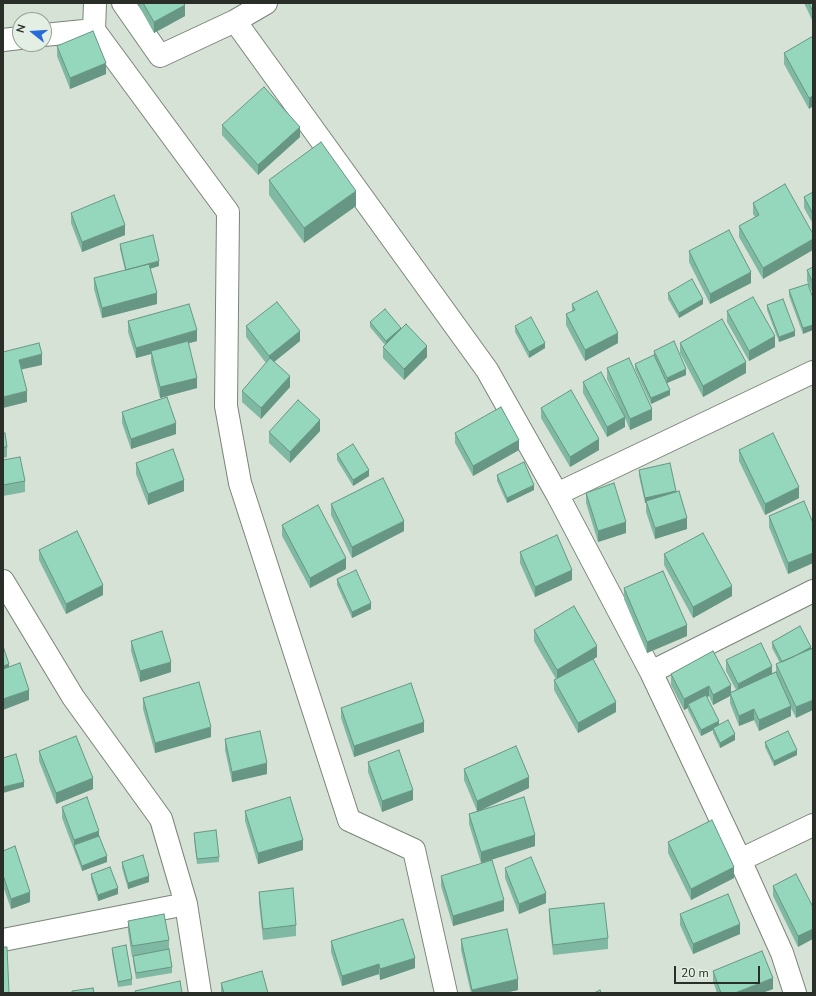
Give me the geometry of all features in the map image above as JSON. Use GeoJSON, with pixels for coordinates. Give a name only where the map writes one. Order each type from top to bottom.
{"type":"FeatureCollection","features":[{"type":"Feature","properties":{"kind":"street"},"geometry":{"type":"LineString","coordinates":[[95,3],[94,30],[228,212],[226,406],[240,483],[348,820],[414,850],[446,993]]}},
{"type":"Feature","properties":{"kind":"street"},"geometry":{"type":"LineString","coordinates":[[123,3],[160,56],[235,22],[266,3]]}},
{"type":"Feature","properties":{"kind":"street"},"geometry":{"type":"LineString","coordinates":[[235,22],[487,370],[557,494],[651,672],[740,860],[782,953],[795,993]]}},
{"type":"Feature","properties":{"kind":"street"},"geometry":{"type":"LineString","coordinates":[[52,35],[94,30]]}},
{"type":"Feature","properties":{"kind":"street"},"geometry":{"type":"LineString","coordinates":[[557,494],[813,372]]}},
{"type":"Feature","properties":{"kind":"street"},"geometry":{"type":"LineString","coordinates":[[3,581],[73,697],[161,819],[186,904],[200,993]]}},
{"type":"Feature","properties":{"kind":"street"},"geometry":{"type":"LineString","coordinates":[[651,672],[813,592]]}},
{"type":"Feature","properties":{"kind":"street"},"geometry":{"type":"LineString","coordinates":[[740,860],[813,825]]}},
{"type":"Feature","properties":{"kind":"street"},"geometry":{"type":"LineString","coordinates":[[3,940],[186,904]]}},
{"type":"Feature","properties":{"kind":"building"},"geometry":{"type":"Polygon","coordinates":[[[143,3],[183,3],[185,5],[154,22],[143,3]]]}},
{"type":"Feature","properties":{"kind":"building"},"geometry":{"type":"Polygon","coordinates":[[[809,3],[813,3],[813,12],[809,3]]]}},
{"type":"Feature","properties":{"kind":"building"},"geometry":{"type":"Polygon","coordinates":[[[93,31],[106,63],[70,78],[57,46],[93,31]]]}},
{"type":"Feature","properties":{"kind":"building"},"geometry":{"type":"Polygon","coordinates":[[[813,36],[813,96],[809,98],[784,53],[813,36]]]}},
{"type":"Feature","properties":{"kind":"building"},"geometry":{"type":"Polygon","coordinates":[[[264,87],[300,127],[258,165],[222,125],[264,87]]]}},
{"type":"Feature","properties":{"kind":"building"},"geometry":{"type":"Polygon","coordinates":[[[321,142],[356,191],[304,228],[269,180],[321,142]]]}},
{"type":"Feature","properties":{"kind":"building"},"geometry":{"type":"Polygon","coordinates":[[[785,184],[813,234],[813,239],[763,268],[739,226],[759,215],[753,203],[785,184]]]}},
{"type":"Feature","properties":{"kind":"building"},"geometry":{"type":"Polygon","coordinates":[[[813,192],[813,214],[804,197],[813,192]]]}},
{"type":"Feature","properties":{"kind":"building"},"geometry":{"type":"Polygon","coordinates":[[[114,195],[125,225],[82,242],[71,213],[114,195]]]}},
{"type":"Feature","properties":{"kind":"building"},"geometry":{"type":"Polygon","coordinates":[[[729,230],[751,272],[710,294],[689,251],[729,230]]]}},
{"type":"Feature","properties":{"kind":"building"},"geometry":{"type":"Polygon","coordinates":[[[153,235],[159,261],[126,270],[120,244],[153,235]]]}},
{"type":"Feature","properties":{"kind":"building"},"geometry":{"type":"Polygon","coordinates":[[[149,264],[157,293],[102,308],[94,278],[149,264]]]}},
{"type":"Feature","properties":{"kind":"building"},"geometry":{"type":"Polygon","coordinates":[[[813,267],[813,283],[807,270],[813,267]]]}},
{"type":"Feature","properties":{"kind":"building"},"geometry":{"type":"Polygon","coordinates":[[[692,279],[703,299],[679,313],[668,293],[692,279]]]}},
{"type":"Feature","properties":{"kind":"building"},"geometry":{"type":"Polygon","coordinates":[[[808,284],[813,298],[813,325],[803,328],[789,290],[808,284]]]}},
{"type":"Feature","properties":{"kind":"building"},"geometry":{"type":"Polygon","coordinates":[[[597,291],[618,333],[585,350],[566,314],[575,310],[572,304],[597,291]]]}},
{"type":"Feature","properties":{"kind":"building"},"geometry":{"type":"Polygon","coordinates":[[[753,297],[775,336],[749,351],[727,311],[753,297]]]}},
{"type":"Feature","properties":{"kind":"building"},"geometry":{"type":"Polygon","coordinates":[[[783,299],[795,331],[779,337],[767,305],[783,299]]]}},
{"type":"Feature","properties":{"kind":"building"},"geometry":{"type":"Polygon","coordinates":[[[277,302],[300,331],[269,356],[246,326],[277,302]]]}},
{"type":"Feature","properties":{"kind":"building"},"geometry":{"type":"Polygon","coordinates":[[[189,304],[197,330],[136,348],[128,321],[189,304]]]}},
{"type":"Feature","properties":{"kind":"building"},"geometry":{"type":"Polygon","coordinates":[[[385,309],[401,328],[386,341],[370,322],[385,309]]]}},
{"type":"Feature","properties":{"kind":"building"},"geometry":{"type":"Polygon","coordinates":[[[531,317],[545,343],[529,352],[515,326],[531,317]]]}},
{"type":"Feature","properties":{"kind":"building"},"geometry":{"type":"Polygon","coordinates":[[[722,319],[746,362],[703,386],[680,343],[722,319]]]}},
{"type":"Feature","properties":{"kind":"building"},"geometry":{"type":"Polygon","coordinates":[[[406,324],[427,346],[404,369],[383,347],[406,324]]]}},
{"type":"Feature","properties":{"kind":"building"},"geometry":{"type":"Polygon","coordinates":[[[188,341],[197,378],[160,387],[151,351],[188,341]]]}},
{"type":"Feature","properties":{"kind":"building"},"geometry":{"type":"Polygon","coordinates":[[[674,341],[686,369],[667,378],[654,351],[674,341]]]}},
{"type":"Feature","properties":{"kind":"building"},"geometry":{"type":"Polygon","coordinates":[[[39,343],[42,354],[19,360],[27,391],[3,397],[3,352],[39,343]]]}},
{"type":"Feature","properties":{"kind":"building"},"geometry":{"type":"Polygon","coordinates":[[[654,355],[670,390],[651,398],[635,364],[654,355]]]}},
{"type":"Feature","properties":{"kind":"building"},"geometry":{"type":"Polygon","coordinates":[[[270,358],[290,376],[261,408],[242,391],[270,358]]]}},
{"type":"Feature","properties":{"kind":"building"},"geometry":{"type":"Polygon","coordinates":[[[629,358],[652,409],[630,419],[607,368],[629,358]]]}},
{"type":"Feature","properties":{"kind":"building"},"geometry":{"type":"Polygon","coordinates":[[[601,372],[625,417],[607,427],[583,382],[601,372]]]}},
{"type":"Feature","properties":{"kind":"building"},"geometry":{"type":"Polygon","coordinates":[[[571,390],[599,439],[570,457],[541,408],[571,390]]]}},
{"type":"Feature","properties":{"kind":"building"},"geometry":{"type":"Polygon","coordinates":[[[167,397],[176,423],[131,439],[122,412],[167,397]]]}},
{"type":"Feature","properties":{"kind":"building"},"geometry":{"type":"Polygon","coordinates":[[[298,400],[320,420],[290,452],[269,432],[298,400]]]}},
{"type":"Feature","properties":{"kind":"building"},"geometry":{"type":"Polygon","coordinates":[[[501,407],[519,440],[473,466],[455,433],[501,407]]]}},
{"type":"Feature","properties":{"kind":"building"},"geometry":{"type":"Polygon","coordinates":[[[5,433],[7,447],[3,447],[3,434],[5,433]]]}},
{"type":"Feature","properties":{"kind":"building"},"geometry":{"type":"Polygon","coordinates":[[[773,433],[799,487],[765,504],[739,450],[773,433]]]}},
{"type":"Feature","properties":{"kind":"building"},"geometry":{"type":"Polygon","coordinates":[[[353,444],[369,470],[353,480],[337,454],[353,444]]]}},
{"type":"Feature","properties":{"kind":"building"},"geometry":{"type":"Polygon","coordinates":[[[173,449],[184,480],[148,494],[136,463],[173,449]]]}},
{"type":"Feature","properties":{"kind":"building"},"geometry":{"type":"Polygon","coordinates":[[[20,457],[25,481],[3,485],[3,460],[20,457]]]}},
{"type":"Feature","properties":{"kind":"building"},"geometry":{"type":"Polygon","coordinates":[[[524,462],[534,485],[507,498],[497,475],[524,462]]]}},
{"type":"Feature","properties":{"kind":"building"},"geometry":{"type":"Polygon","coordinates":[[[670,463],[676,491],[645,498],[639,470],[670,463]]]}},
{"type":"Feature","properties":{"kind":"building"},"geometry":{"type":"Polygon","coordinates":[[[383,478],[404,521],[352,547],[331,504],[383,478]]]}},
{"type":"Feature","properties":{"kind":"building"},"geometry":{"type":"Polygon","coordinates":[[[614,483],[626,522],[598,531],[586,493],[614,483]]]}},
{"type":"Feature","properties":{"kind":"building"},"geometry":{"type":"Polygon","coordinates":[[[679,491],[687,518],[655,528],[646,501],[679,491]]]}},
{"type":"Feature","properties":{"kind":"building"},"geometry":{"type":"Polygon","coordinates":[[[804,501],[813,523],[813,553],[788,563],[769,516],[804,501]]]}},
{"type":"Feature","properties":{"kind":"building"},"geometry":{"type":"Polygon","coordinates":[[[318,505],[346,558],[310,578],[282,525],[318,505]]]}},
{"type":"Feature","properties":{"kind":"building"},"geometry":{"type":"Polygon","coordinates":[[[77,531],[103,585],[66,604],[39,550],[77,531]]]}},
{"type":"Feature","properties":{"kind":"building"},"geometry":{"type":"Polygon","coordinates":[[[703,533],[732,586],[693,607],[664,554],[703,533]]]}},
{"type":"Feature","properties":{"kind":"building"},"geometry":{"type":"Polygon","coordinates":[[[557,535],[572,570],[535,587],[520,552],[557,535]]]}},
{"type":"Feature","properties":{"kind":"building"},"geometry":{"type":"Polygon","coordinates":[[[356,570],[371,603],[352,612],[337,579],[356,570]]]}},
{"type":"Feature","properties":{"kind":"building"},"geometry":{"type":"Polygon","coordinates":[[[663,571],[687,625],[647,642],[624,588],[663,571]]]}},
{"type":"Feature","properties":{"kind":"building"},"geometry":{"type":"Polygon","coordinates":[[[574,606],[597,646],[557,670],[534,630],[574,606]]]}},
{"type":"Feature","properties":{"kind":"building"},"geometry":{"type":"Polygon","coordinates":[[[800,626],[811,647],[782,662],[772,642],[800,626]]]}},
{"type":"Feature","properties":{"kind":"building"},"geometry":{"type":"Polygon","coordinates":[[[162,631],[171,662],[140,671],[131,641],[162,631]]]}},
{"type":"Feature","properties":{"kind":"building"},"geometry":{"type":"Polygon","coordinates":[[[761,643],[772,666],[738,684],[726,660],[761,643]]]}},
{"type":"Feature","properties":{"kind":"building"},"geometry":{"type":"Polygon","coordinates":[[[3,646],[9,664],[3,666],[3,646]]]}},
{"type":"Feature","properties":{"kind":"building"},"geometry":{"type":"Polygon","coordinates":[[[813,648],[813,700],[796,707],[776,664],[813,648]]]}},
{"type":"Feature","properties":{"kind":"building"},"geometry":{"type":"Polygon","coordinates":[[[713,651],[731,685],[713,695],[709,686],[684,699],[671,674],[713,651]]]}},
{"type":"Feature","properties":{"kind":"building"},"geometry":{"type":"Polygon","coordinates":[[[593,659],[616,702],[578,723],[554,680],[593,659]]]}},
{"type":"Feature","properties":{"kind":"building"},"geometry":{"type":"Polygon","coordinates":[[[20,663],[29,690],[3,699],[3,669],[20,663]]]}},
{"type":"Feature","properties":{"kind":"building"},"geometry":{"type":"Polygon","coordinates":[[[776,672],[791,706],[759,720],[754,709],[739,716],[730,693],[776,672]]]}},
{"type":"Feature","properties":{"kind":"building"},"geometry":{"type":"Polygon","coordinates":[[[199,682],[211,727],[155,743],[143,698],[199,682]]]}},
{"type":"Feature","properties":{"kind":"building"},"geometry":{"type":"Polygon","coordinates":[[[411,683],[424,722],[354,746],[341,708],[411,683]]]}},
{"type":"Feature","properties":{"kind":"building"},"geometry":{"type":"Polygon","coordinates":[[[706,695],[719,721],[701,730],[688,704],[706,695]]]}},
{"type":"Feature","properties":{"kind":"building"},"geometry":{"type":"Polygon","coordinates":[[[728,720],[735,734],[720,743],[713,728],[728,720]]]}},
{"type":"Feature","properties":{"kind":"building"},"geometry":{"type":"Polygon","coordinates":[[[260,731],[267,763],[232,772],[225,739],[260,731]]]}},
{"type":"Feature","properties":{"kind":"building"},"geometry":{"type":"Polygon","coordinates":[[[788,731],[797,750],[774,761],[765,742],[788,731]]]}},
{"type":"Feature","properties":{"kind":"building"},"geometry":{"type":"Polygon","coordinates":[[[76,736],[93,778],[56,793],[39,751],[76,736]]]}},
{"type":"Feature","properties":{"kind":"building"},"geometry":{"type":"Polygon","coordinates":[[[516,746],[529,777],[477,801],[464,769],[516,746]]]}},
{"type":"Feature","properties":{"kind":"building"},"geometry":{"type":"Polygon","coordinates":[[[399,750],[413,790],[382,801],[368,762],[399,750]]]}},
{"type":"Feature","properties":{"kind":"building"},"geometry":{"type":"Polygon","coordinates":[[[16,754],[24,782],[3,787],[3,758],[16,754]]]}},
{"type":"Feature","properties":{"kind":"building"},"geometry":{"type":"Polygon","coordinates":[[[87,797],[99,831],[74,840],[62,807],[87,797]]]}},
{"type":"Feature","properties":{"kind":"building"},"geometry":{"type":"Polygon","coordinates":[[[290,797],[303,840],[258,853],[245,811],[290,797]]]}},
{"type":"Feature","properties":{"kind":"building"},"geometry":{"type":"Polygon","coordinates":[[[524,797],[535,835],[481,852],[469,814],[524,797]]]}},
{"type":"Feature","properties":{"kind":"building"},"geometry":{"type":"Polygon","coordinates":[[[712,820],[734,867],[691,889],[668,842],[712,820]]]}},
{"type":"Feature","properties":{"kind":"building"},"geometry":{"type":"Polygon","coordinates":[[[216,830],[219,857],[197,859],[194,833],[216,830]]]}},
{"type":"Feature","properties":{"kind":"building"},"geometry":{"type":"Polygon","coordinates":[[[99,836],[107,856],[82,866],[74,845],[99,836]]]}},
{"type":"Feature","properties":{"kind":"building"},"geometry":{"type":"Polygon","coordinates":[[[15,846],[30,892],[11,899],[3,875],[3,851],[15,846]]]}},
{"type":"Feature","properties":{"kind":"building"},"geometry":{"type":"Polygon","coordinates":[[[143,855],[149,876],[128,883],[122,862],[143,855]]]}},
{"type":"Feature","properties":{"kind":"building"},"geometry":{"type":"Polygon","coordinates":[[[531,857],[546,893],[519,904],[505,868],[531,857]]]}},
{"type":"Feature","properties":{"kind":"building"},"geometry":{"type":"Polygon","coordinates":[[[492,860],[504,900],[453,916],[441,876],[492,860]]]}},
{"type":"Feature","properties":{"kind":"building"},"geometry":{"type":"Polygon","coordinates":[[[110,867],[118,888],[98,895],[91,874],[110,867]]]}},
{"type":"Feature","properties":{"kind":"building"},"geometry":{"type":"Polygon","coordinates":[[[796,874],[813,907],[813,929],[798,936],[773,886],[796,874]]]}},
{"type":"Feature","properties":{"kind":"building"},"geometry":{"type":"Polygon","coordinates":[[[293,888],[296,925],[263,929],[259,892],[293,888]]]}},
{"type":"Feature","properties":{"kind":"building"},"geometry":{"type":"Polygon","coordinates":[[[728,894],[740,924],[693,944],[680,914],[728,894]]]}},
{"type":"Feature","properties":{"kind":"building"},"geometry":{"type":"Polygon","coordinates":[[[604,903],[608,938],[553,945],[549,909],[604,903]]]}},
{"type":"Feature","properties":{"kind":"building"},"geometry":{"type":"Polygon","coordinates":[[[164,914],[169,940],[132,946],[128,921],[164,914]]]}},
{"type":"Feature","properties":{"kind":"building"},"geometry":{"type":"Polygon","coordinates":[[[403,919],[415,958],[380,969],[379,964],[342,976],[331,941],[403,919]]]}},
{"type":"Feature","properties":{"kind":"building"},"geometry":{"type":"Polygon","coordinates":[[[507,929],[518,979],[472,990],[461,939],[507,929]]]}},
{"type":"Feature","properties":{"kind":"building"},"geometry":{"type":"Polygon","coordinates":[[[126,945],[132,979],[118,982],[112,948],[126,945]]]}},
{"type":"Feature","properties":{"kind":"building"},"geometry":{"type":"Polygon","coordinates":[[[3,947],[7,947],[9,993],[3,993],[3,947]]]}},
{"type":"Feature","properties":{"kind":"building"},"geometry":{"type":"Polygon","coordinates":[[[169,949],[172,967],[136,973],[133,956],[169,949]]]}},
{"type":"Feature","properties":{"kind":"building"},"geometry":{"type":"Polygon","coordinates":[[[762,951],[773,978],[735,993],[721,993],[713,971],[762,951]]]}},
{"type":"Feature","properties":{"kind":"building"},"geometry":{"type":"Polygon","coordinates":[[[262,971],[268,993],[224,993],[221,983],[262,971]]]}},
{"type":"Feature","properties":{"kind":"building"},"geometry":{"type":"Polygon","coordinates":[[[180,981],[182,993],[136,993],[135,991],[180,981]]]}},
{"type":"Feature","properties":{"kind":"building"},"geometry":{"type":"Polygon","coordinates":[[[93,988],[94,993],[72,993],[72,991],[93,988]]]}},
{"type":"Feature","properties":{"kind":"building"},"geometry":{"type":"Polygon","coordinates":[[[600,990],[601,993],[594,993],[600,990]]]}}]}
